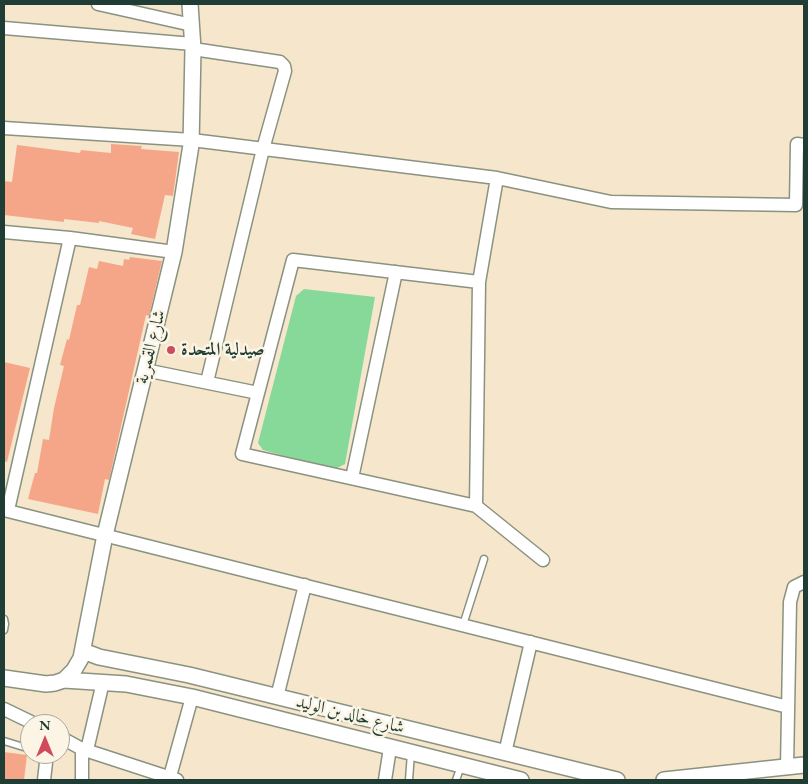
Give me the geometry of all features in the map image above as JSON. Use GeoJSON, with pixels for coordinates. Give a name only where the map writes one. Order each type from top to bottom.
{"type":"FeatureCollection","features":[{"type":"Feature","properties":{"kind":"street"},"geometry":{"type":"LineString","coordinates":[[98,4],[192,25]]}},
{"type":"Feature","properties":{"kind":"street","name":"شارع القمرية"},"geometry":{"type":"LineString","coordinates":[[64,680],[74,670],[81,658],[105,534],[174,252],[192,140],[193,47],[190,4]]}},
{"type":"Feature","properties":{"kind":"street"},"geometry":{"type":"LineString","coordinates":[[4,28],[193,47],[280,62],[284,66],[285,72],[263,149],[207,382]]}},
{"type":"Feature","properties":{"kind":"street"},"geometry":{"type":"LineString","coordinates":[[4,128],[192,140],[497,178],[611,202],[796,205],[798,144],[804,145]]}},
{"type":"Feature","properties":{"kind":"street"},"geometry":{"type":"LineString","coordinates":[[476,506],[479,282],[497,178]]}},
{"type":"Feature","properties":{"kind":"street"},"geometry":{"type":"LineString","coordinates":[[4,232],[70,238],[174,252]]}},
{"type":"Feature","properties":{"kind":"street"},"geometry":{"type":"LineString","coordinates":[[70,238],[6,510],[788,707]]}},
{"type":"Feature","properties":{"kind":"street"},"geometry":{"type":"LineString","coordinates":[[479,282],[293,260],[242,454],[476,506],[543,560]]}},
{"type":"Feature","properties":{"kind":"street"},"geometry":{"type":"LineString","coordinates":[[352,478],[396,272]]}},
{"type":"Feature","properties":{"kind":"street"},"geometry":{"type":"LineString","coordinates":[[145,370],[258,393]]}},
{"type":"Feature","properties":{"kind":"street"},"geometry":{"type":"LineString","coordinates":[[787,768],[790,602],[794,587],[804,582]]}},
{"type":"Feature","properties":{"kind":"street"},"geometry":{"type":"LineString","coordinates":[[277,697],[305,585]]}},
{"type":"Feature","properties":{"kind":"street"},"geometry":{"type":"LineString","coordinates":[[504,753],[532,642]]}},
{"type":"Feature","properties":{"kind":"street","name":"شارع خالد بن الوليد"},"geometry":{"type":"LineString","coordinates":[[82,651],[98,657],[189,675],[617,780]]}},
{"type":"Feature","properties":{"kind":"street","name":"شارع خالد بن الوليد"},"geometry":{"type":"LineString","coordinates":[[4,678],[46,684],[64,680],[126,684],[192,697],[521,780]]}},
{"type":"Feature","properties":{"kind":"street"},"geometry":{"type":"LineString","coordinates":[[82,780],[84,750],[103,682]]}},
{"type":"Feature","properties":{"kind":"street"},"geometry":{"type":"LineString","coordinates":[[70,742],[84,750],[172,779],[192,697]]}},
{"type":"Feature","properties":{"kind":"street"},"geometry":{"type":"LineString","coordinates":[[4,709],[20,717]]}},
{"type":"Feature","properties":{"kind":"street"},"geometry":{"type":"LineString","coordinates":[[385,780],[390,748]]}},
{"type":"Feature","properties":{"kind":"street"},"geometry":{"type":"LineString","coordinates":[[44,780],[46,764]]}},
{"type":"Feature","properties":{"kind":"street"},"geometry":{"type":"LineString","coordinates":[[664,780],[804,765]]}},
{"type":"Feature","properties":{"kind":"lane"},"geometry":{"type":"LineString","coordinates":[[464,625],[484,559]]}},
{"type":"Feature","properties":{"kind":"lane"},"geometry":{"type":"LineString","coordinates":[[4,619],[4,630]]}},
{"type":"Feature","properties":{"kind":"lane"},"geometry":{"type":"LineString","coordinates":[[4,741],[20,745]]}},
{"type":"Feature","properties":{"kind":"lane"},"geometry":{"type":"LineString","coordinates":[[409,780],[411,753]]}},
{"type":"Feature","properties":{"kind":"lane"},"geometry":{"type":"LineString","coordinates":[[456,780],[461,766]]}},
{"type":"Feature","properties":{"kind":"green space"},"geometry":{"type":"Polygon","coordinates":[[[304,289],[375,297],[345,464],[333,470],[263,450],[258,443],[296,296],[304,289]]]}},
{"type":"Feature","properties":{"kind":"building"},"geometry":{"type":"Polygon","coordinates":[[[111,144],[142,146],[141,149],[179,152],[173,196],[165,195],[155,239],[131,234],[133,228],[99,221],[99,223],[64,219],[64,222],[4,215],[4,181],[12,182],[17,145],[80,153],[81,150],[111,153],[111,144]]]}},
{"type":"Feature","properties":{"kind":"building"},"geometry":{"type":"Polygon","coordinates":[[[130,257],[162,261],[149,316],[146,315],[109,480],[105,479],[98,514],[28,499],[35,473],[37,473],[43,439],[49,440],[64,366],[60,365],[67,339],[69,340],[77,305],[80,305],[89,267],[97,269],[99,261],[123,266],[124,259],[129,260],[130,257]]]}},
{"type":"Feature","properties":{"kind":"building"},"geometry":{"type":"Polygon","coordinates":[[[4,362],[30,368],[7,462],[4,461],[4,362]]]}},
{"type":"Feature","properties":{"kind":"building"},"geometry":{"type":"Polygon","coordinates":[[[4,752],[20,754],[20,764],[26,764],[24,780],[4,780],[4,752]]]}},
{"type":"Feature","properties":{"kind":"place","name":"صيدلية المتحدة"},"geometry":{"type":"Point","coordinates":[171,350]}}]}
